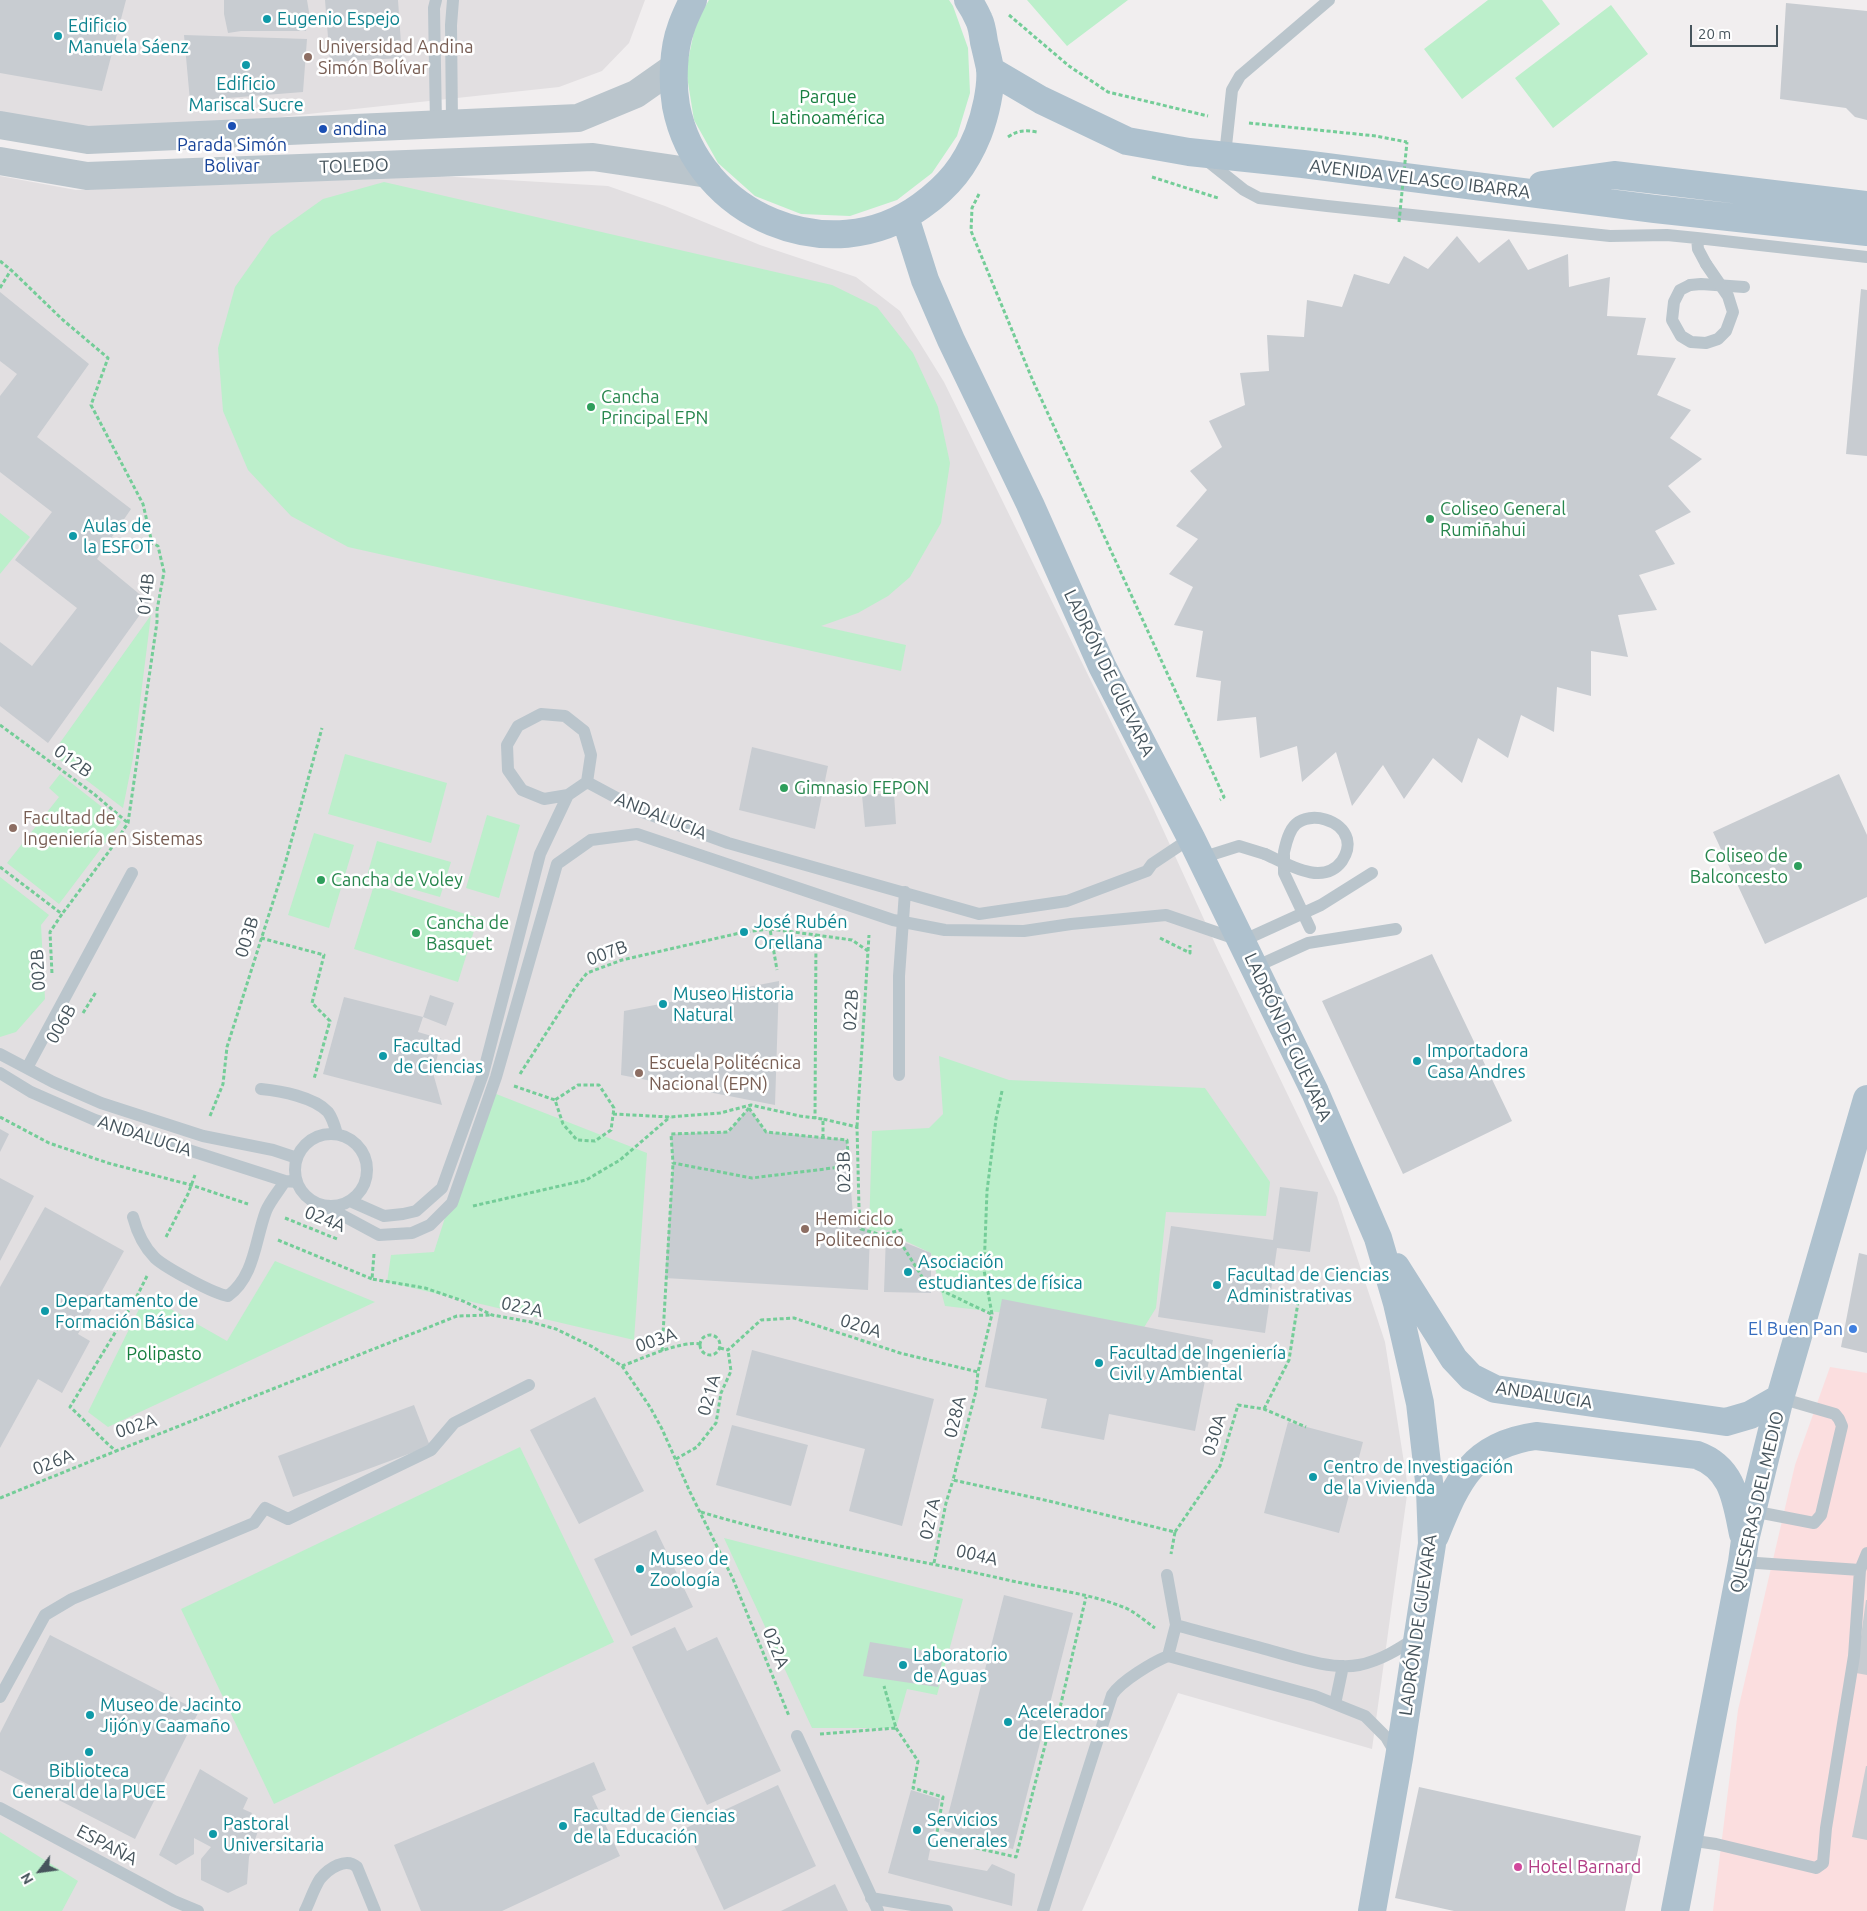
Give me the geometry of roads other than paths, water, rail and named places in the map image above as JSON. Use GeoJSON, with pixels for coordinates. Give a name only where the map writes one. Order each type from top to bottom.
{"type":"FeatureCollection","features":[{"type":"Feature","properties":{"kind":"main road"},"geometry":{"type":"LineString","coordinates":[[693,0],[680,29],[673,68],[676,106],[688,142],[708,174],[739,205],[778,225],[820,235],[864,232],[905,218],[942,192],[969,156],[986,115],[990,70],[980,20],[968,0]]}},
{"type":"Feature","properties":{"kind":"main road","name":"AVENIDA VELASCO IBARRA"},"geometry":{"type":"LineString","coordinates":[[990,70],[1041,100],[1127,141],[1198,153],[1655,209],[1867,232]]}},
{"type":"Feature","properties":{"kind":"main road"},"geometry":{"type":"LineString","coordinates":[[1506,190],[1614,175],[1867,205]]}},
{"type":"Feature","properties":{"kind":"main road","name":"LADRÓN DE GUEVARA"},"geometry":{"type":"LineString","coordinates":[[905,218],[924,280],[1030,504],[1102,666],[1196,848],[1315,1092],[1378,1238],[1397,1303],[1420,1402],[1430,1490],[1432,1544],[1399,1758],[1372,1911]]}},
{"type":"Feature","properties":{"kind":"main road","name":"QUESERAS DEL MEDIO"},"geometry":{"type":"LineString","coordinates":[[1675,1911],[1752,1511],[1780,1398],[1867,1099]]}},
{"type":"Feature","properties":{"kind":"main road","name":"ANDALUCIA"},"geometry":{"type":"LineString","coordinates":[[1378,1238],[1454,1359],[1471,1377],[1487,1386],[1503,1391],[1726,1422],[1750,1415],[1780,1398]]}},
{"type":"Feature","properties":{"kind":"main road"},"geometry":{"type":"LineString","coordinates":[[1432,1544],[1451,1498],[1462,1478],[1476,1461],[1498,1446],[1520,1438],[1536,1436],[1696,1455],[1705,1458],[1720,1468],[1726,1476],[1736,1498],[1744,1551]]}},
{"type":"Feature","properties":{"kind":"street"},"geometry":{"type":"LineString","coordinates":[[0,126],[88,140],[578,118],[636,94],[673,68]]}},
{"type":"Feature","properties":{"kind":"street","name":"TOLEDO"},"geometry":{"type":"LineString","coordinates":[[0,161],[87,176],[593,156],[708,174]]}},
{"type":"Feature","properties":{"kind":"lane"},"geometry":{"type":"LineString","coordinates":[[436,0],[444,124]]}},
{"type":"Feature","properties":{"kind":"lane"},"geometry":{"type":"LineString","coordinates":[[444,124],[453,0]]}},
{"type":"Feature","properties":{"kind":"lane"},"geometry":{"type":"LineString","coordinates":[[1225,155],[1232,90],[1240,76],[1329,0]]}},
{"type":"Feature","properties":{"kind":"lane"},"geometry":{"type":"LineString","coordinates":[[1198,153],[1244,190],[1259,198],[1610,236],[1666,235],[1867,257]]}},
{"type":"Feature","properties":{"kind":"lane"},"geometry":{"type":"LineString","coordinates":[[1697,238],[1698,249],[1706,264],[1728,296],[1733,312],[1726,331],[1718,339],[1706,343],[1692,342],[1681,336],[1672,320],[1674,302],[1680,290],[1690,285],[1701,284],[1744,287]]}},
{"type":"Feature","properties":{"kind":"lane"},"geometry":{"type":"LineString","coordinates":[[541,714],[565,716],[578,726],[584,732],[592,754],[587,782],[568,795],[544,799],[522,790],[508,770],[507,745],[518,726],[541,714]]}},
{"type":"Feature","properties":{"kind":"lane","name":"ANDALUCIA"},"geometry":{"type":"LineString","coordinates":[[587,782],[643,812],[728,842],[979,914],[1067,901],[1147,871],[1152,864],[1196,848],[1239,846],[1265,854],[1295,868],[1319,874],[1337,867],[1346,854],[1347,839],[1340,828],[1329,819],[1309,818],[1295,824],[1286,840],[1284,852],[1284,872],[1304,914]]}},
{"type":"Feature","properties":{"kind":"lane"},"geometry":{"type":"LineString","coordinates":[[350,1201],[384,1216],[403,1214],[416,1211],[442,1188],[483,1074],[540,854],[568,795]]}},
{"type":"Feature","properties":{"kind":"lane","name":"ANDALUCIA"},"geometry":{"type":"LineString","coordinates":[[325,1206],[379,1235],[412,1233],[430,1225],[452,1203],[496,1077],[557,864],[590,840],[638,834],[903,922],[945,930],[1024,931],[1166,914],[1242,941]]}},
{"type":"Feature","properties":{"kind":"lane"},"geometry":{"type":"LineString","coordinates":[[1242,941],[1304,914],[1340,894],[1372,872]]}},
{"type":"Feature","properties":{"kind":"lane"},"geometry":{"type":"LineString","coordinates":[[27,1068],[132,873]]}},
{"type":"Feature","properties":{"kind":"lane"},"geometry":{"type":"LineString","coordinates":[[899,1075],[899,976],[905,892]]}},
{"type":"Feature","properties":{"kind":"lane"},"geometry":{"type":"LineString","coordinates":[[1304,914],[1310,928]]}},
{"type":"Feature","properties":{"kind":"lane"},"geometry":{"type":"LineString","coordinates":[[1255,967],[1308,943],[1396,929]]}},
{"type":"Feature","properties":{"kind":"lane","name":"ANDALUCIA"},"geometry":{"type":"LineString","coordinates":[[0,1054],[53,1082],[101,1103],[203,1136],[272,1150],[297,1158]]}},
{"type":"Feature","properties":{"kind":"lane","name":"ANDALUCIA"},"geometry":{"type":"LineString","coordinates":[[0,1073],[32,1092],[95,1120],[291,1182]]}},
{"type":"Feature","properties":{"kind":"lane"},"geometry":{"type":"LineString","coordinates":[[261,1089],[282,1091],[315,1104],[326,1111],[332,1119],[337,1134]]}},
{"type":"Feature","properties":{"kind":"lane"},"geometry":{"type":"LineString","coordinates":[[133,1217],[143,1241],[156,1258],[204,1287],[221,1295],[228,1296],[235,1291],[254,1258],[266,1210],[291,1182],[297,1158],[303,1147],[312,1139],[324,1134],[337,1134],[349,1139],[365,1157],[367,1170],[365,1182],[359,1193],[350,1201],[338,1206],[325,1206],[313,1201],[291,1182]]}},
{"type":"Feature","properties":{"kind":"lane"},"geometry":{"type":"LineString","coordinates":[[0,1697],[45,1615],[72,1599],[254,1523],[264,1508],[288,1519],[431,1450],[454,1424],[529,1385]]}},
{"type":"Feature","properties":{"kind":"lane"},"geometry":{"type":"LineString","coordinates":[[1752,1511],[1814,1523],[1821,1515],[1842,1426],[1840,1419],[1835,1414],[1780,1398]]}},
{"type":"Feature","properties":{"kind":"lane"},"geometry":{"type":"LineString","coordinates":[[1688,1840],[1716,1844],[1816,1868],[1823,1863],[1826,1828],[1854,1656],[1865,1561],[1744,1551]]}},
{"type":"Feature","properties":{"kind":"lane"},"geometry":{"type":"LineString","coordinates":[[1167,1575],[1176,1625],[1168,1656]]}},
{"type":"Feature","properties":{"kind":"lane"},"geometry":{"type":"LineString","coordinates":[[1176,1625],[1306,1660],[1343,1666],[1357,1666],[1372,1662],[1390,1654],[1419,1635]]}},
{"type":"Feature","properties":{"kind":"lane"},"geometry":{"type":"LineString","coordinates":[[1043,1911],[1112,1695],[1119,1686],[1150,1663],[1168,1656],[1315,1696],[1365,1716],[1386,1737],[1399,1758]]}},
{"type":"Feature","properties":{"kind":"lane"},"geometry":{"type":"LineString","coordinates":[[1335,1704],[1343,1666]]}},
{"type":"Feature","properties":{"kind":"lane"},"geometry":{"type":"LineString","coordinates":[[797,1736],[878,1911]]}},
{"type":"Feature","properties":{"kind":"lane","name":"ESPAÑA"},"geometry":{"type":"LineString","coordinates":[[0,1808],[174,1901],[198,1911]]}},
{"type":"Feature","properties":{"kind":"lane"},"geometry":{"type":"LineString","coordinates":[[305,1911],[321,1878],[336,1865],[347,1862],[357,1867],[375,1911]]}},
{"type":"Feature","properties":{"kind":"lane"},"geometry":{"type":"LineString","coordinates":[[871,1898],[947,1911]]}},
{"type":"Feature","properties":{"kind":"place","name":"Eugenio Espejo"},"geometry":{"type":"Point","coordinates":[267,19]}},
{"type":"Feature","properties":{"kind":"place","name":"Edificio Manuela Sáenz"},"geometry":{"type":"Point","coordinates":[58,36]}},
{"type":"Feature","properties":{"kind":"place","name":"Universidad Andina Simón Bolívar"},"geometry":{"type":"Point","coordinates":[308,57]}},
{"type":"Feature","properties":{"kind":"place","name":"Edificio Mariscal Sucre"},"geometry":{"type":"Point","coordinates":[246,65]}},
{"type":"Feature","properties":{"kind":"place","name":"Parada Simón Bolivar"},"geometry":{"type":"Point","coordinates":[232,126]}},
{"type":"Feature","properties":{"kind":"place","name":"andina"},"geometry":{"type":"Point","coordinates":[323,129]}},
{"type":"Feature","properties":{"kind":"place","name":"Cancha Principal EPN"},"geometry":{"type":"Point","coordinates":[591,407]}},
{"type":"Feature","properties":{"kind":"place","name":"Coliseo General Rumiñahui"},"geometry":{"type":"Point","coordinates":[1430,519]}},
{"type":"Feature","properties":{"kind":"place","name":"Aulas de la ESFOT"},"geometry":{"type":"Point","coordinates":[73,536]}},
{"type":"Feature","properties":{"kind":"place","name":"Gimnasio FEPON"},"geometry":{"type":"Point","coordinates":[784,788]}},
{"type":"Feature","properties":{"kind":"place","name":"Facultad de Ingeniería en Sistemas"},"geometry":{"type":"Point","coordinates":[13,828]}},
{"type":"Feature","properties":{"kind":"place","name":"Coliseo de Balconcesto"},"geometry":{"type":"Point","coordinates":[1798,866]}},
{"type":"Feature","properties":{"kind":"place","name":"Cancha de Voley"},"geometry":{"type":"Point","coordinates":[321,880]}},
{"type":"Feature","properties":{"kind":"place","name":"José Rubén Orellana"},"geometry":{"type":"Point","coordinates":[744,932]}},
{"type":"Feature","properties":{"kind":"place","name":"Cancha de Basquet"},"geometry":{"type":"Point","coordinates":[416,933]}},
{"type":"Feature","properties":{"kind":"place","name":"Museo Historia Natural"},"geometry":{"type":"Point","coordinates":[663,1004]}},
{"type":"Feature","properties":{"kind":"place","name":"Facultad de Ciencias"},"geometry":{"type":"Point","coordinates":[383,1056]}},
{"type":"Feature","properties":{"kind":"place","name":"Importadora Casa Andres"},"geometry":{"type":"Point","coordinates":[1417,1061]}},
{"type":"Feature","properties":{"kind":"place","name":"Escuela Politécnica Nacional (EPN)"},"geometry":{"type":"Point","coordinates":[639,1073]}},
{"type":"Feature","properties":{"kind":"place","name":"Hemiciclo Politecnico"},"geometry":{"type":"Point","coordinates":[805,1229]}},
{"type":"Feature","properties":{"kind":"place","name":"Asociación estudiantes de física"},"geometry":{"type":"Point","coordinates":[908,1272]}},
{"type":"Feature","properties":{"kind":"place","name":"Facultad de Ciencias Administrativas"},"geometry":{"type":"Point","coordinates":[1217,1285]}},
{"type":"Feature","properties":{"kind":"place","name":"Departamento de Formación Básica"},"geometry":{"type":"Point","coordinates":[45,1311]}},
{"type":"Feature","properties":{"kind":"place","name":"El Buen Pan"},"geometry":{"type":"Point","coordinates":[1853,1329]}},
{"type":"Feature","properties":{"kind":"place","name":"Facultad de Ingeniería Civil y Ambiental"},"geometry":{"type":"Point","coordinates":[1099,1363]}},
{"type":"Feature","properties":{"kind":"place","name":"Centro de Investigación de la Vivienda"},"geometry":{"type":"Point","coordinates":[1313,1477]}},
{"type":"Feature","properties":{"kind":"place","name":"Museo de Zoología"},"geometry":{"type":"Point","coordinates":[640,1569]}},
{"type":"Feature","properties":{"kind":"place","name":"Laboratorio de Aguas"},"geometry":{"type":"Point","coordinates":[903,1665]}},
{"type":"Feature","properties":{"kind":"place","name":"Museo de Jacinto Jijón y Caamaño"},"geometry":{"type":"Point","coordinates":[90,1715]}},
{"type":"Feature","properties":{"kind":"place","name":"Acelerador de Electrones"},"geometry":{"type":"Point","coordinates":[1008,1722]}},
{"type":"Feature","properties":{"kind":"place","name":"Biblioteca General de la PUCE"},"geometry":{"type":"Point","coordinates":[89,1752]}},
{"type":"Feature","properties":{"kind":"place","name":"Facultad de Ciencias de la Educación"},"geometry":{"type":"Point","coordinates":[563,1826]}},
{"type":"Feature","properties":{"kind":"place","name":"Servicios Generales"},"geometry":{"type":"Point","coordinates":[917,1830]}},
{"type":"Feature","properties":{"kind":"place","name":"Pastoral Universitaria"},"geometry":{"type":"Point","coordinates":[213,1834]}},
{"type":"Feature","properties":{"kind":"place","name":"Hotel Barnard"},"geometry":{"type":"Point","coordinates":[1518,1867]}},
{"type":"Feature","properties":{"kind":"park label","name":"Parque Latinoamérica"},"geometry":{"type":"Point","coordinates":[828,107]}},
{"type":"Feature","properties":{"kind":"park label","name":"Polipasto"},"geometry":{"type":"Point","coordinates":[164,1354]}}]}
